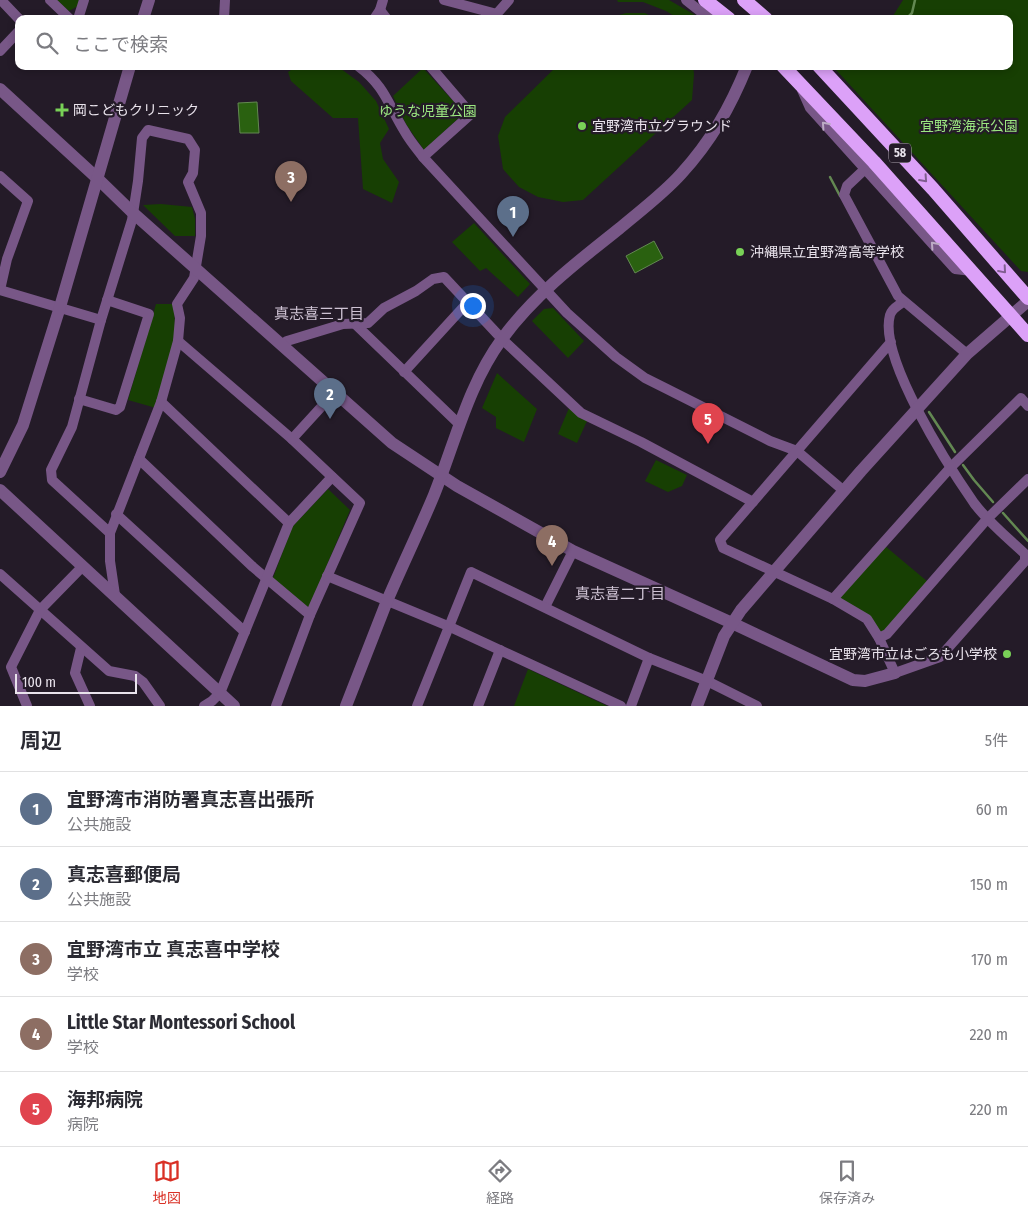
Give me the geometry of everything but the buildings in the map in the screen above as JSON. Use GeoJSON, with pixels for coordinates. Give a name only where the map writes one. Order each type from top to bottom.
{"type":"FeatureCollection","features":[{"type":"Feature","properties":{"kind":"highway"},"geometry":{"type":"LineString","coordinates":[[705,0],[724,15]]}},
{"type":"Feature","properties":{"kind":"highway"},"geometry":{"type":"LineString","coordinates":[[744,0],[761,15]]}},
{"type":"Feature","properties":{"kind":"highway","name":"58"},"geometry":{"type":"LineString","coordinates":[[787,70],[874,162],[1028,335]]}},
{"type":"Feature","properties":{"kind":"highway","name":"58"},"geometry":{"type":"LineString","coordinates":[[823,70],[927,182],[1028,299]]}},
{"type":"Feature","properties":{"kind":"street"},"geometry":{"type":"LineString","coordinates":[[1,0],[15,15]]}},
{"type":"Feature","properties":{"kind":"street"},"geometry":{"type":"LineString","coordinates":[[50,0],[66,15]]}},
{"type":"Feature","properties":{"kind":"street"},"geometry":{"type":"LineString","coordinates":[[79,15],[84,0]]}},
{"type":"Feature","properties":{"kind":"street"},"geometry":{"type":"LineString","coordinates":[[144,15],[149,0]]}},
{"type":"Feature","properties":{"kind":"street"},"geometry":{"type":"LineString","coordinates":[[224,15],[225,0]]}},
{"type":"Feature","properties":{"kind":"street"},"geometry":{"type":"LineString","coordinates":[[377,15],[383,0]]}},
{"type":"Feature","properties":{"kind":"street"},"geometry":{"type":"LineString","coordinates":[[444,0],[492,15]]}},
{"type":"Feature","properties":{"kind":"street"},"geometry":{"type":"LineString","coordinates":[[496,15],[509,0]]}},
{"type":"Feature","properties":{"kind":"street"},"geometry":{"type":"LineString","coordinates":[[686,0],[705,15]]}},
{"type":"Feature","properties":{"kind":"street"},"geometry":{"type":"LineString","coordinates":[[0,51],[15,35]]}},
{"type":"Feature","properties":{"kind":"street"},"geometry":{"type":"LineString","coordinates":[[0,472],[23,425],[60,307],[129,70]]}},
{"type":"Feature","properties":{"kind":"street"},"geometry":{"type":"LineString","coordinates":[[364,70],[381,89],[405,132],[423,157],[567,313],[616,357],[652,382],[770,441],[798,451],[844,491]]}},
{"type":"Feature","properties":{"kind":"street"},"geometry":{"type":"LineString","coordinates":[[423,157],[471,114],[437,70]]}},
{"type":"Feature","properties":{"kind":"street"},"geometry":{"type":"LineString","coordinates":[[346,706],[479,377],[502,339],[545,290],[680,176],[720,124],[745,70]]}},
{"type":"Feature","properties":{"kind":"street"},"geometry":{"type":"LineString","coordinates":[[800,84],[810,108],[955,269],[972,271]]}},
{"type":"Feature","properties":{"kind":"street"},"geometry":{"type":"LineString","coordinates":[[0,89],[196,270],[392,443],[441,475],[573,551],[732,622],[853,680],[865,681],[895,673],[940,657],[1025,561],[1025,554],[975,504],[916,410],[889,332],[890,313],[903,302]]}},
{"type":"Feature","properties":{"kind":"street"},"geometry":{"type":"LineString","coordinates":[[110,533],[52,480],[51,470],[72,426],[101,320],[132,220],[142,138],[148,130],[188,139],[195,150],[193,173],[188,182],[201,213],[201,236],[194,278],[177,304],[180,318],[178,341],[162,402],[110,533],[110,561],[115,595]]}},
{"type":"Feature","properties":{"kind":"street"},"geometry":{"type":"LineString","coordinates":[[865,169],[847,186],[844,195],[898,296],[967,354]]}},
{"type":"Feature","properties":{"kind":"street"},"geometry":{"type":"LineString","coordinates":[[0,176],[28,201],[4,256],[0,290],[101,320]]}},
{"type":"Feature","properties":{"kind":"street"},"geometry":{"type":"LineString","coordinates":[[281,345],[287,340],[343,324],[368,323],[384,308],[416,291],[433,279],[444,277],[502,339],[581,414],[641,442],[753,502]]}},
{"type":"Feature","properties":{"kind":"street"},"geometry":{"type":"LineString","coordinates":[[697,706],[724,636],[732,622],[844,491],[967,354],[1028,299]]}},
{"type":"Feature","properties":{"kind":"street"},"geometry":{"type":"LineString","coordinates":[[79,399],[116,410],[120,407],[149,314],[107,300]]}},
{"type":"Feature","properties":{"kind":"street"},"geometry":{"type":"LineString","coordinates":[[404,372],[468,302]]}},
{"type":"Feature","properties":{"kind":"street"},"geometry":{"type":"LineString","coordinates":[[354,323],[460,425]]}},
{"type":"Feature","properties":{"kind":"street"},"geometry":{"type":"LineString","coordinates":[[178,341],[292,439],[360,503],[310,614],[276,706]]}},
{"type":"Feature","properties":{"kind":"street"},"geometry":{"type":"LineString","coordinates":[[891,342],[720,540],[724,548],[833,599],[867,620],[895,673]]}},
{"type":"Feature","properties":{"kind":"street"},"geometry":{"type":"LineString","coordinates":[[292,439],[334,393]]}},
{"type":"Feature","properties":{"kind":"street"},"geometry":{"type":"LineString","coordinates":[[833,599],[951,467],[1021,398],[1028,406]]}},
{"type":"Feature","properties":{"kind":"street"},"geometry":{"type":"LineString","coordinates":[[162,402],[289,523]]}},
{"type":"Feature","properties":{"kind":"street"},"geometry":{"type":"LineString","coordinates":[[139,459],[267,578],[310,614]]}},
{"type":"Feature","properties":{"kind":"street"},"geometry":{"type":"LineString","coordinates":[[204,706],[220,693],[289,523],[332,477]]}},
{"type":"Feature","properties":{"kind":"street"},"geometry":{"type":"LineString","coordinates":[[878,638],[887,634],[988,518],[1028,479]]}},
{"type":"Feature","properties":{"kind":"street"},"geometry":{"type":"LineString","coordinates":[[0,490],[234,706]]}},
{"type":"Feature","properties":{"kind":"street"},"geometry":{"type":"LineString","coordinates":[[116,514],[245,632]]}},
{"type":"Feature","properties":{"kind":"street"},"geometry":{"type":"LineString","coordinates":[[545,607],[573,551]]}},
{"type":"Feature","properties":{"kind":"street"},"geometry":{"type":"LineString","coordinates":[[27,706],[10,667],[40,610],[83,566]]}},
{"type":"Feature","properties":{"kind":"street"},"geometry":{"type":"LineString","coordinates":[[416,706],[471,572],[649,658],[707,681],[757,706]]}},
{"type":"Feature","properties":{"kind":"street"},"geometry":{"type":"LineString","coordinates":[[0,574],[109,671],[135,676],[144,682],[160,706]]}},
{"type":"Feature","properties":{"kind":"street"},"geometry":{"type":"LineString","coordinates":[[327,576],[448,626],[621,706]]}},
{"type":"Feature","properties":{"kind":"street"},"geometry":{"type":"LineString","coordinates":[[81,648],[75,673],[90,706]]}},
{"type":"Feature","properties":{"kind":"street"},"geometry":{"type":"LineString","coordinates":[[478,706],[500,650]]}},
{"type":"Feature","properties":{"kind":"street"},"geometry":{"type":"LineString","coordinates":[[631,706],[649,658]]}},
{"type":"Feature","properties":{"kind":"green space"},"geometry":{"type":"Polygon","coordinates":[[[57,0],[79,0],[78,6],[69,11],[57,0]]]}},
{"type":"Feature","properties":{"kind":"green space"},"geometry":{"type":"Polygon","coordinates":[[[617,0],[669,0],[695,15],[672,15],[643,2],[618,2],[617,0]]]}},
{"type":"Feature","properties":{"kind":"green space","name":"宜野湾海浜公園"},"geometry":{"type":"Polygon","coordinates":[[[903,0],[1028,0],[1028,272],[1021,271],[836,70],[1013,70],[1013,15],[894,15],[903,0]]]}},
{"type":"Feature","properties":{"kind":"green space"},"geometry":{"type":"Polygon","coordinates":[[[645,13],[649,15],[619,15],[645,13]]]}},
{"type":"Feature","properties":{"kind":"green space"},"geometry":{"type":"Polygon","coordinates":[[[291,70],[342,70],[359,82],[376,101],[389,129],[380,143],[383,159],[399,182],[392,203],[363,189],[358,118],[333,118],[291,81],[288,72],[291,70]]]}},
{"type":"Feature","properties":{"kind":"green space","name":"ゆうな児童公園"},"geometry":{"type":"Polygon","coordinates":[[[421,70],[425,70],[464,113],[424,150],[406,124],[393,96],[421,70]]]}},
{"type":"Feature","properties":{"kind":"green space","name":"宜野湾市立グラウンド"},"geometry":{"type":"Polygon","coordinates":[[[553,70],[694,70],[692,100],[583,200],[563,202],[538,197],[519,187],[503,169],[498,136],[505,117],[553,70]]]}},
{"type":"Feature","properties":{"kind":"green space"},"geometry":{"type":"Polygon","coordinates":[[[161,204],[192,207],[195,219],[195,236],[175,236],[143,205],[161,204]]]}},
{"type":"Feature","properties":{"kind":"green space"},"geometry":{"type":"Polygon","coordinates":[[[474,223],[530,284],[518,297],[486,268],[480,271],[452,242],[474,223]]]}},
{"type":"Feature","properties":{"kind":"green space"},"geometry":{"type":"Polygon","coordinates":[[[156,304],[174,304],[175,329],[156,408],[128,400],[156,304]]]}},
{"type":"Feature","properties":{"kind":"green space"},"geometry":{"type":"Polygon","coordinates":[[[553,308],[584,341],[568,358],[532,321],[544,309],[553,308]]]}},
{"type":"Feature","properties":{"kind":"green space"},"geometry":{"type":"Polygon","coordinates":[[[497,373],[537,409],[524,442],[496,428],[496,417],[482,408],[497,373]]]}},
{"type":"Feature","properties":{"kind":"green space"},"geometry":{"type":"Polygon","coordinates":[[[569,408],[580,418],[587,421],[577,443],[558,434],[569,408]]]}},
{"type":"Feature","properties":{"kind":"green space"},"geometry":{"type":"Polygon","coordinates":[[[656,460],[687,475],[682,486],[668,492],[645,481],[656,460]]]}},
{"type":"Feature","properties":{"kind":"green space"},"geometry":{"type":"Polygon","coordinates":[[[328,489],[350,510],[309,608],[273,578],[292,527],[328,489]]]}},
{"type":"Feature","properties":{"kind":"green space"},"geometry":{"type":"Polygon","coordinates":[[[885,546],[928,582],[883,633],[876,632],[841,603],[840,597],[885,546]]]}},
{"type":"Feature","properties":{"kind":"green space"},"geometry":{"type":"Polygon","coordinates":[[[528,669],[607,706],[514,706],[528,669]]]}},
{"type":"Feature","properties":{"kind":"shaded area"},"geometry":{"type":"Polygon","coordinates":[[[257,102],[259,133],[240,133],[238,103],[257,102]]]}},
{"type":"Feature","properties":{"kind":"shaded area"},"geometry":{"type":"Polygon","coordinates":[[[654,241],[663,258],[635,273],[626,256],[654,241]]]}},
{"type":"Feature","properties":{"kind":"waterway"},"geometry":{"type":"LineString","coordinates":[[910,15],[915,0]]}},
{"type":"Feature","properties":{"kind":"waterway"},"geometry":{"type":"LineString","coordinates":[[830,177],[840,196]]}},
{"type":"Feature","properties":{"kind":"waterway"},"geometry":{"type":"LineString","coordinates":[[929,412],[955,452]]}},
{"type":"Feature","properties":{"kind":"waterway"},"geometry":{"type":"LineString","coordinates":[[963,465],[993,502]]}},
{"type":"Feature","properties":{"kind":"waterway"},"geometry":{"type":"LineString","coordinates":[[1003,513],[1028,541]]}},
{"type":"Feature","properties":{"kind":"place","name":"岡こどもクリニック"},"geometry":{"type":"Point","coordinates":[62,110]}},
{"type":"Feature","properties":{"kind":"place","name":"宜野湾市立グラウンド"},"geometry":{"type":"Point","coordinates":[582,126]}},
{"type":"Feature","properties":{"kind":"place","name":"宜野湾市立 真志喜中学校"},"geometry":{"type":"Point","coordinates":[291,202]}},
{"type":"Feature","properties":{"kind":"place","name":"宜野湾市消防署真志喜出張所"},"geometry":{"type":"Point","coordinates":[513,237]}},
{"type":"Feature","properties":{"kind":"place","name":"沖縄県立宜野湾高等学校"},"geometry":{"type":"Point","coordinates":[740,252]}},
{"type":"Feature","properties":{"kind":"place","name":"真志喜郵便局"},"geometry":{"type":"Point","coordinates":[330,419]}},
{"type":"Feature","properties":{"kind":"place","name":"海邦病院"},"geometry":{"type":"Point","coordinates":[708,444]}},
{"type":"Feature","properties":{"kind":"place","name":"Little Star Montessori School"},"geometry":{"type":"Point","coordinates":[552,566]}},
{"type":"Feature","properties":{"kind":"place","name":"宜野湾市立はごろも小学校"},"geometry":{"type":"Point","coordinates":[1007,654]}},
{"type":"Feature","properties":{"kind":"district","name":"真志喜三丁目"},"geometry":{"type":"Point","coordinates":[319,314]}},
{"type":"Feature","properties":{"kind":"district","name":"真志喜二丁目"},"geometry":{"type":"Point","coordinates":[620,594]}}]}
